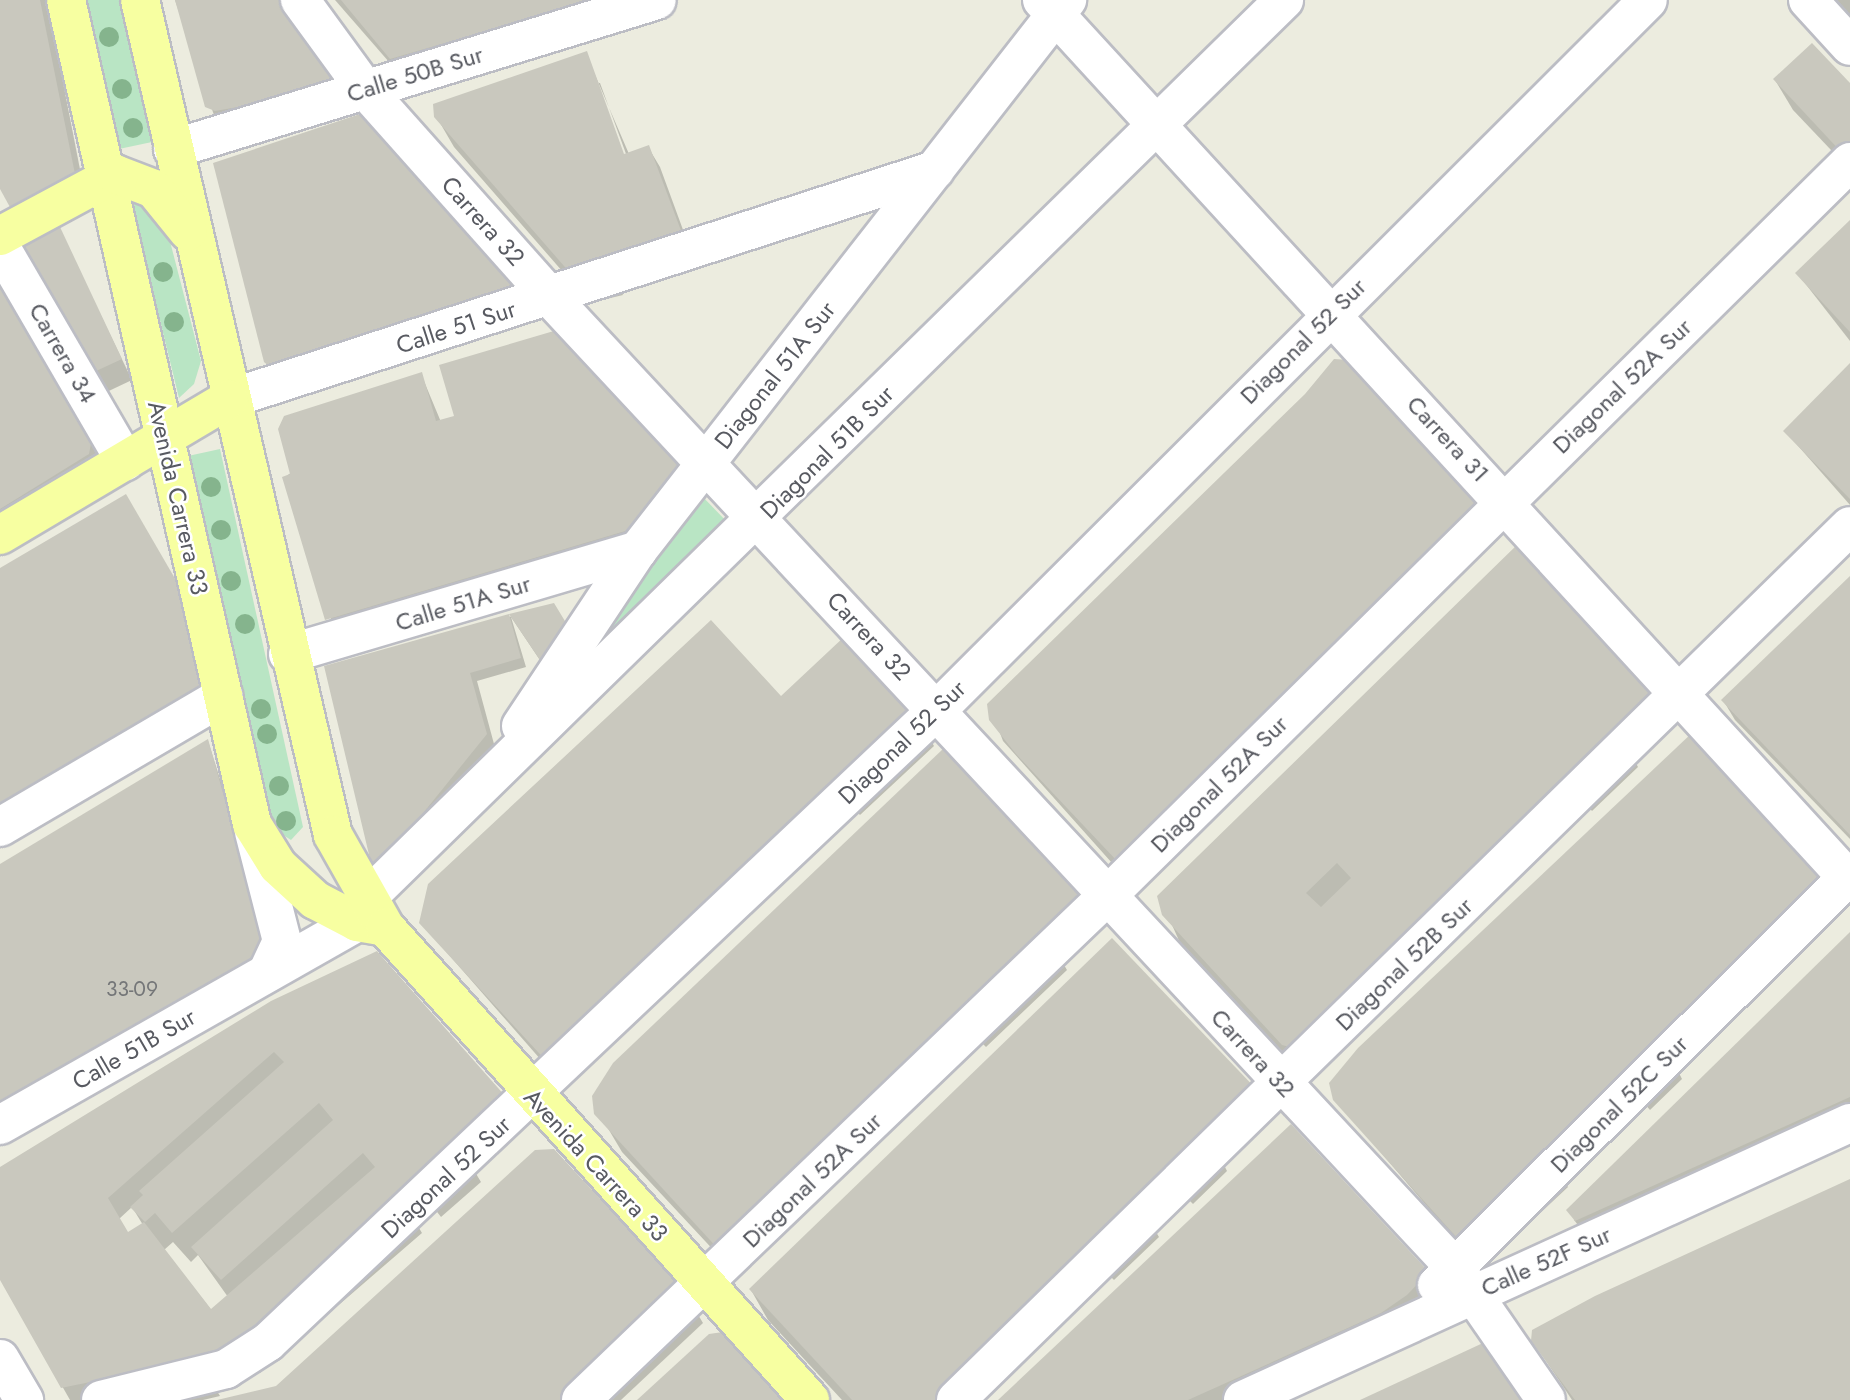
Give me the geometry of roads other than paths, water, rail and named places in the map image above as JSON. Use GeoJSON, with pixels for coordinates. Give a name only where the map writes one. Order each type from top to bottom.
{"type":"FeatureCollection","features":[{"type":"Feature","properties":{"kind":"main road","name":"Avenida Carrera 33"},"geometry":{"type":"LineString","coordinates":[[66,0],[252,824],[295,884],[369,916]]}},
{"type":"Feature","properties":{"kind":"main road","name":"Avenida Carrera 33"},"geometry":{"type":"LineString","coordinates":[[140,0],[229,399],[329,823],[369,916],[810,1400]]}},
{"type":"Feature","properties":{"kind":"main road"},"geometry":{"type":"LineString","coordinates":[[0,236],[105,174],[124,175],[154,189],[194,238]]}},
{"type":"Feature","properties":{"kind":"main road","name":"Calle 51 Sur"},"geometry":{"type":"LineString","coordinates":[[0,535],[229,399]]}},
{"type":"Feature","properties":{"kind":"street","name":"Carrera 32"},"geometry":{"type":"LineString","coordinates":[[300,0],[365,89],[550,298],[938,709],[1465,1281],[1546,1400]]}},
{"type":"Feature","properties":{"kind":"street","name":"Calle 50B Sur"},"geometry":{"type":"LineString","coordinates":[[173,149],[657,0]]}},
{"type":"Feature","properties":{"kind":"street","name":"Diagonal 51B Sur"},"geometry":{"type":"LineString","coordinates":[[369,916],[503,763],[760,520],[1284,0]]}},
{"type":"Feature","properties":{"kind":"street","name":"Diagonal 52 Sur"},"geometry":{"type":"LineString","coordinates":[[101,1400],[190,1380],[245,1359],[530,1095],[938,709],[1331,312],[1647,0]]}},
{"type":"Feature","properties":{"kind":"street"},"geometry":{"type":"LineString","coordinates":[[1808,0],[1850,46]]}},
{"type":"Feature","properties":{"kind":"street","name":"Carrera 31"},"geometry":{"type":"LineString","coordinates":[[1055,5],[1158,125],[1505,500],[1849,878]]}},
{"type":"Feature","properties":{"kind":"street","name":"Diagonal 51A Sur"},"geometry":{"type":"LineString","coordinates":[[503,763],[527,714],[638,550],[935,170],[1055,5]]}},
{"type":"Feature","properties":{"kind":"street","name":"Diagonal 52A Sur"},"geometry":{"type":"LineString","coordinates":[[581,1400],[1108,895],[1850,162]]}},
{"type":"Feature","properties":{"kind":"street","name":"Calle 51 Sur"},"geometry":{"type":"LineString","coordinates":[[229,399],[550,298],[935,170]]}},
{"type":"Feature","properties":{"kind":"street","name":"Carrera 34"},"geometry":{"type":"LineString","coordinates":[[0,246],[125,461]]}},
{"type":"Feature","properties":{"kind":"street","name":"Diagonal 52B Sur"},"geometry":{"type":"LineString","coordinates":[[956,1400],[1850,526]]}},
{"type":"Feature","properties":{"kind":"street","name":"Calle 51A Sur"},"geometry":{"type":"LineString","coordinates":[[289,654],[638,550]]}},
{"type":"Feature","properties":{"kind":"street"},"geometry":{"type":"LineString","coordinates":[[0,827],[223,696]]}},
{"type":"Feature","properties":{"kind":"street"},"geometry":{"type":"LineString","coordinates":[[252,824],[282,941],[267,973]]}},
{"type":"Feature","properties":{"kind":"street","name":"Diagonal 52C Sur"},"geometry":{"type":"LineString","coordinates":[[1243,1400],[1388,1333],[1465,1281],[1849,878]]}},
{"type":"Feature","properties":{"kind":"street","name":"Calle 51B Sur"},"geometry":{"type":"LineString","coordinates":[[0,1125],[369,916]]}},
{"type":"Feature","properties":{"kind":"street","name":"Calle 52F Sur"},"geometry":{"type":"LineString","coordinates":[[1465,1281],[1850,1122]]}},
{"type":"Feature","properties":{"kind":"street"},"geometry":{"type":"LineString","coordinates":[[0,1359],[24,1400]]}}]}
